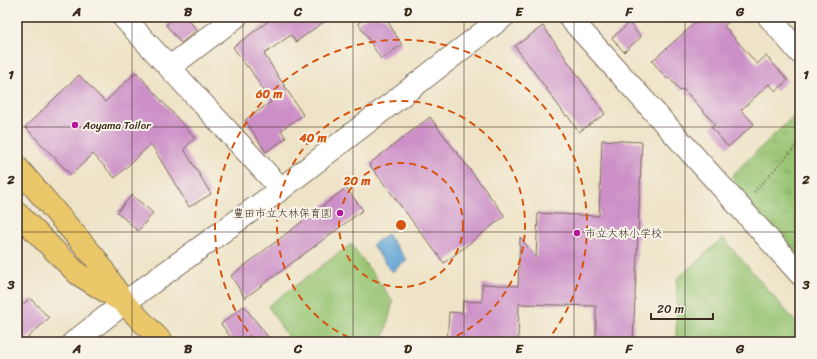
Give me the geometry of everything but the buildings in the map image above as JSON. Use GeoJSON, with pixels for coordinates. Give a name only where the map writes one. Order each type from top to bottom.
{"type":"FeatureCollection","features":[{"type":"Feature","properties":{"kind":"main road"},"geometry":{"type":"LineString","coordinates":[[17,167],[96,259],[124,303],[162,342]]}},
{"type":"Feature","properties":{"kind":"main road"},"geometry":{"type":"LineString","coordinates":[[17,213],[78,274],[124,303]]}},
{"type":"Feature","properties":{"kind":"street"},"geometry":{"type":"LineString","coordinates":[[123,17],[281,189]]}},
{"type":"Feature","properties":{"kind":"street"},"geometry":{"type":"LineString","coordinates":[[170,67],[236,17]]}},
{"type":"Feature","properties":{"kind":"street"},"geometry":{"type":"LineString","coordinates":[[74,342],[124,303],[281,189],[503,17]]}},
{"type":"Feature","properties":{"kind":"street"},"geometry":{"type":"LineString","coordinates":[[569,17],[800,274]]}},
{"type":"Feature","properties":{"kind":"street"},"geometry":{"type":"LineString","coordinates":[[769,17],[800,53]]}},
{"type":"Feature","properties":{"kind":"path"},"geometry":{"type":"LineString","coordinates":[[750,196],[800,142]]}},
{"type":"Feature","properties":{"kind":"green space"},"geometry":{"type":"Polygon","coordinates":[[[800,110],[800,260],[757,214],[731,176],[800,110]]]}},
{"type":"Feature","properties":{"kind":"green space"},"geometry":{"type":"Polygon","coordinates":[[[723,238],[800,327],[800,342],[676,342],[677,279],[723,238]]]}},
{"type":"Feature","properties":{"kind":"green space"},"geometry":{"type":"Polygon","coordinates":[[[351,244],[393,301],[383,342],[291,342],[268,306],[351,244]]]}},
{"type":"Feature","properties":{"kind":"water"},"geometry":{"type":"Polygon","coordinates":[[[387,234],[407,260],[392,272],[372,245],[387,234]]]}},
{"type":"Feature","properties":{"kind":"place","name":"Aoyama Tailor"},"geometry":{"type":"Point","coordinates":[75,125]}},
{"type":"Feature","properties":{"kind":"place","name":"豊田市立大林保育園"},"geometry":{"type":"Point","coordinates":[340,213]}},
{"type":"Feature","properties":{"kind":"place","name":"市立大林小学校"},"geometry":{"type":"Point","coordinates":[577,233]}}]}
